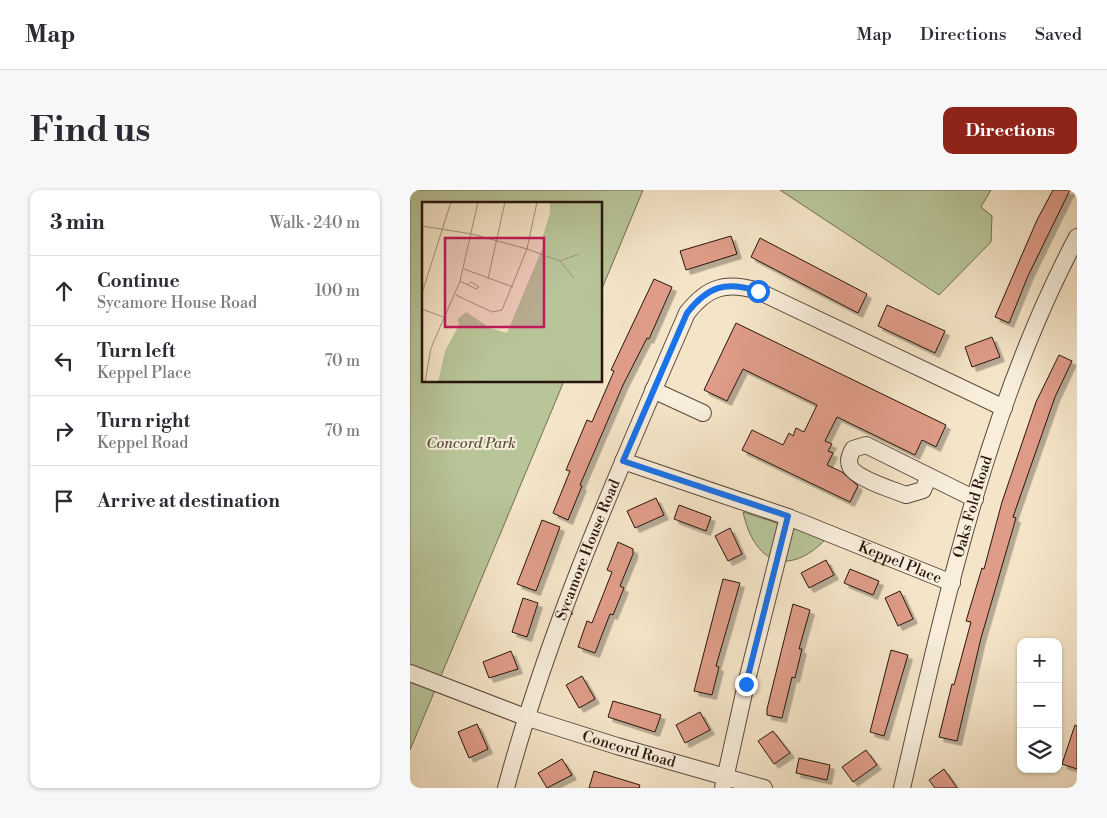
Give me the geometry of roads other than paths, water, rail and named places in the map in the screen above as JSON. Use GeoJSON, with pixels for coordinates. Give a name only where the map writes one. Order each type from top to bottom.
{"type":"FeatureCollection","features":[{"type":"Feature","properties":{"kind":"street","name":"Oaks Fold Road"},"geometry":{"type":"LineString","coordinates":[[902,788],[952,583],[975,499],[1004,408],[1035,331],[1073,254],[1077,237]]}},
{"type":"Feature","properties":{"kind":"street","name":"Sycamore House Road"},"geometry":{"type":"LineString","coordinates":[[506,788],[525,717],[623,461],[687,313],[702,295],[711,290],[735,286],[758,291],[1004,408]]}},
{"type":"Feature","properties":{"kind":"street"},"geometry":{"type":"LineString","coordinates":[[654,390],[703,413]]}},
{"type":"Feature","properties":{"kind":"street","name":"Keppel Place"},"geometry":{"type":"LineString","coordinates":[[623,461],[788,516],[952,583]]}},
{"type":"Feature","properties":{"kind":"street"},"geometry":{"type":"LineString","coordinates":[[929,476],[975,499]]}},
{"type":"Feature","properties":{"kind":"street"},"geometry":{"type":"LineString","coordinates":[[724,783],[746,684],[788,516]]}},
{"type":"Feature","properties":{"kind":"street","name":"Concord Road"},"geometry":{"type":"LineString","coordinates":[[410,673],[525,717],[724,783],[764,788]]}},
{"type":"Feature","properties":{"kind":"park label","name":"Concord Park"},"geometry":{"type":"Point","coordinates":[471,443]}}]}
